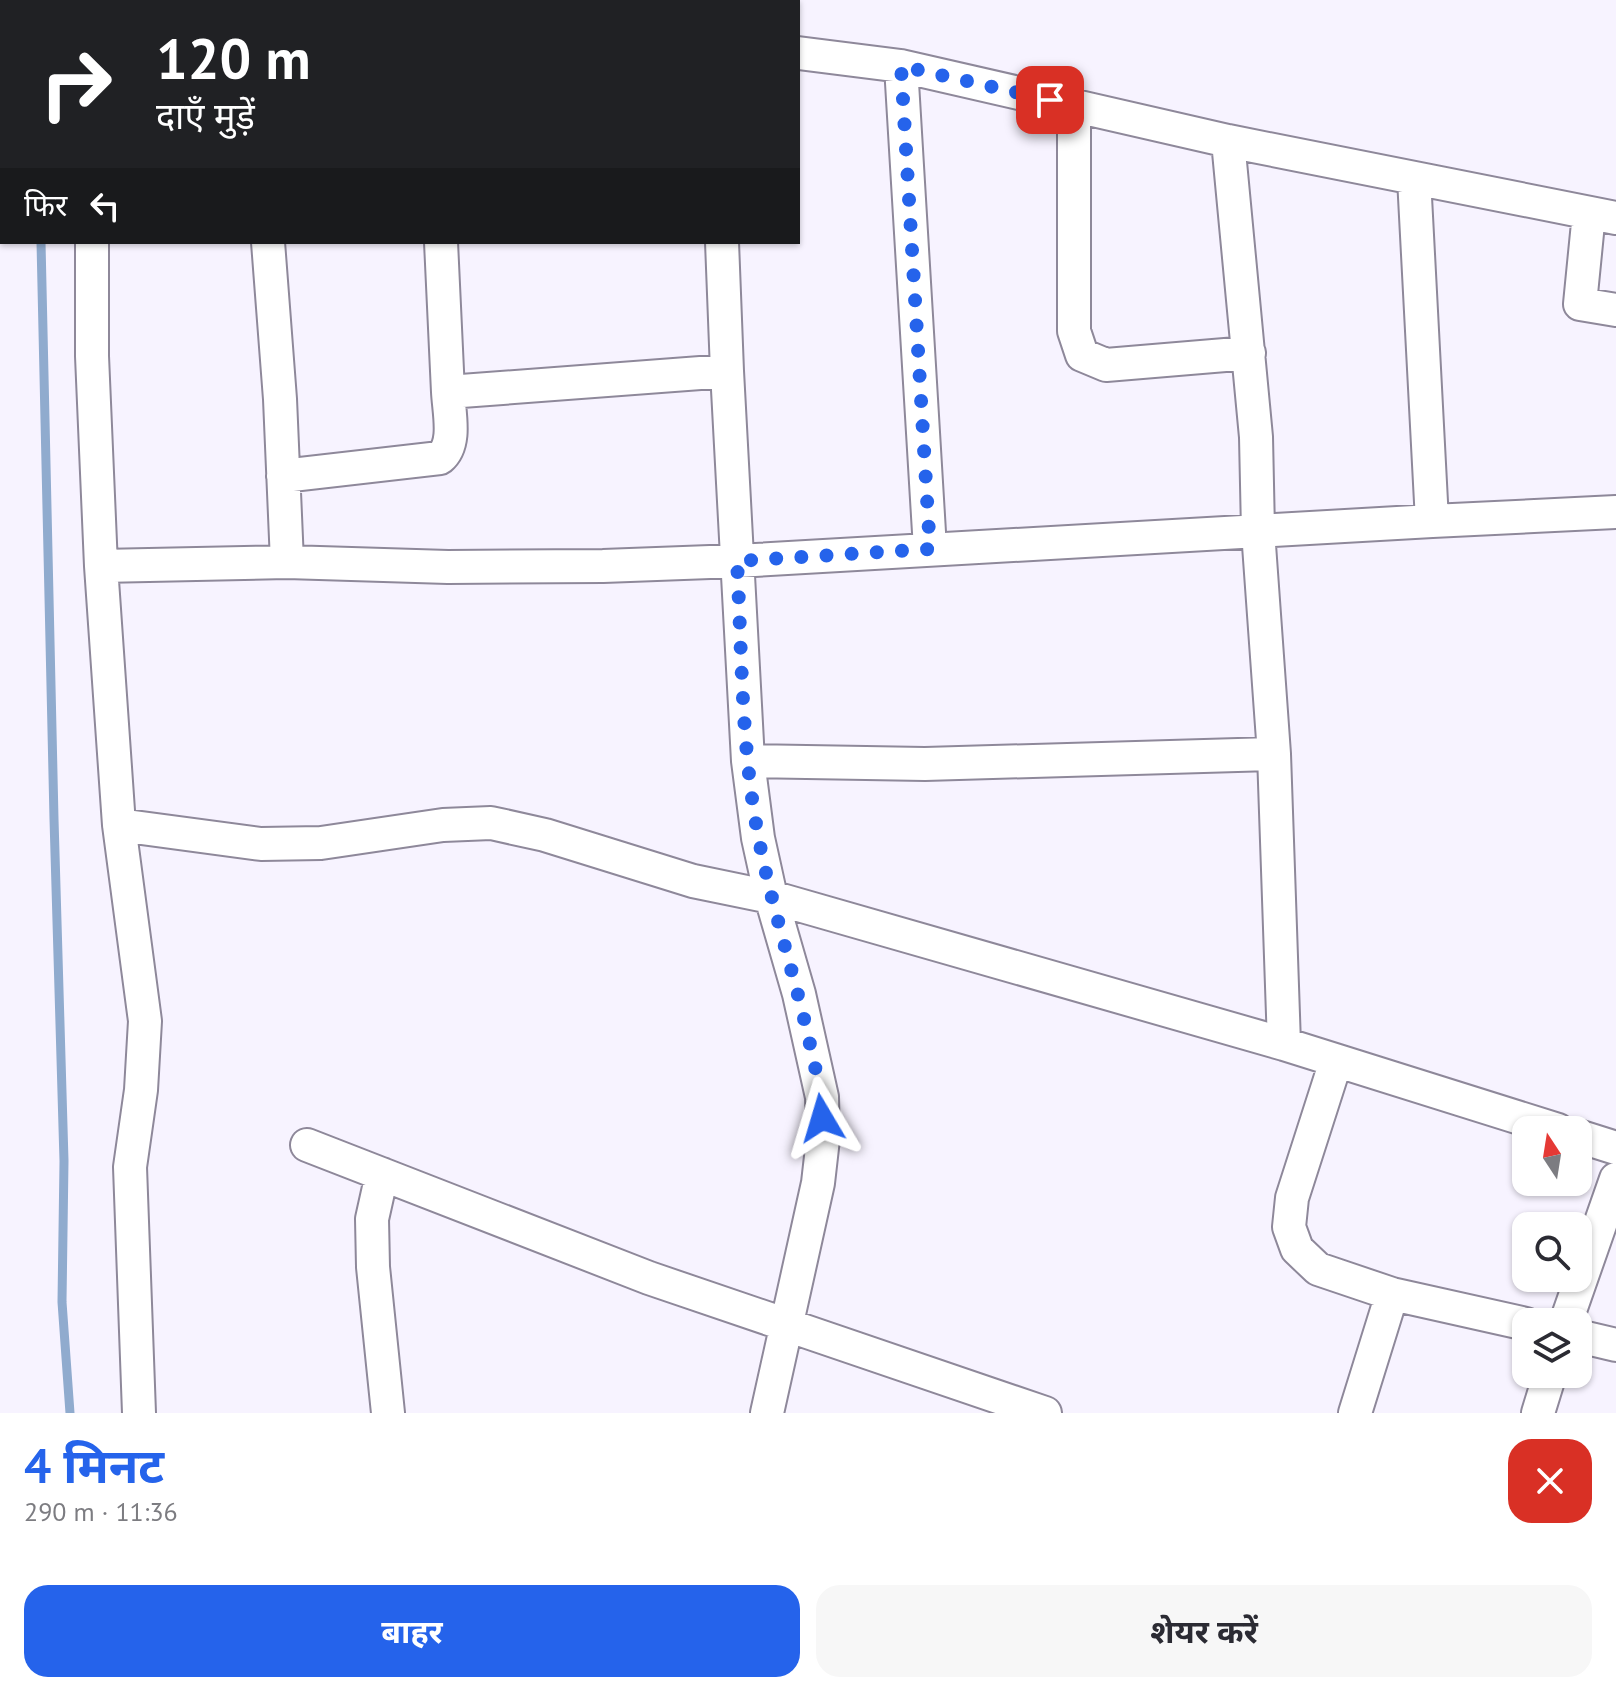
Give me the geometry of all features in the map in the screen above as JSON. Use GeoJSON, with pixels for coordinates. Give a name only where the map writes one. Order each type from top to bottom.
{"type":"FeatureCollection","features":[{"type":"Feature","properties":{"kind":"street"},"geometry":{"type":"LineString","coordinates":[[800,53],[901,66],[1228,141],[1602,215],[1580,304],[1616,310]]}},
{"type":"Feature","properties":{"kind":"street"},"geometry":{"type":"LineString","coordinates":[[901,66],[930,549]]}},
{"type":"Feature","properties":{"kind":"street"},"geometry":{"type":"LineString","coordinates":[[1074,105],[1074,331],[1082,355],[1106,365],[1249,353]]}},
{"type":"Feature","properties":{"kind":"street"},"geometry":{"type":"LineString","coordinates":[[1228,141],[1256,437],[1258,531],[1274,754],[1284,1044]]}},
{"type":"Feature","properties":{"kind":"street"},"geometry":{"type":"LineString","coordinates":[[1414,178],[1432,521]]}},
{"type":"Feature","properties":{"kind":"street"},"geometry":{"type":"LineString","coordinates":[[92,244],[92,356],[101,566],[119,825],[145,1021],[141,1090],[130,1167],[139,1413]]}},
{"type":"Feature","properties":{"kind":"street"},"geometry":{"type":"LineString","coordinates":[[268,244],[280,399],[287,562]]}},
{"type":"Feature","properties":{"kind":"street"},"geometry":{"type":"LineString","coordinates":[[283,476],[432,461],[447,453],[451,442],[441,244]]}},
{"type":"Feature","properties":{"kind":"street"},"geometry":{"type":"LineString","coordinates":[[722,244],[748,761],[758,838],[822,1097],[823,1139],[818,1183],[767,1413]]}},
{"type":"Feature","properties":{"kind":"street"},"geometry":{"type":"LineString","coordinates":[[448,392],[727,371]]}},
{"type":"Feature","properties":{"kind":"street"},"geometry":{"type":"LineString","coordinates":[[101,566],[287,562],[448,567],[603,566],[1616,512]]}},
{"type":"Feature","properties":{"kind":"street"},"geometry":{"type":"LineString","coordinates":[[748,761],[925,764],[1274,754]]}},
{"type":"Feature","properties":{"kind":"street"},"geometry":{"type":"LineString","coordinates":[[119,825],[261,844],[321,843],[443,825],[491,823],[545,835],[693,881],[771,897],[1284,1044],[1513,1116]]}},
{"type":"Feature","properties":{"kind":"street"},"geometry":{"type":"LineString","coordinates":[[1336,1061],[1292,1198],[1289,1227],[1297,1249],[1318,1269],[1392,1294],[1512,1321]]}},
{"type":"Feature","properties":{"kind":"street"},"geometry":{"type":"LineString","coordinates":[[1592,1140],[1616,1148]]}},
{"type":"Feature","properties":{"kind":"street"},"geometry":{"type":"LineString","coordinates":[[307,1145],[649,1278],[1045,1413]]}},
{"type":"Feature","properties":{"kind":"street"},"geometry":{"type":"LineString","coordinates":[[382,1174],[372,1219],[373,1267],[388,1413]]}},
{"type":"Feature","properties":{"kind":"street"},"geometry":{"type":"LineString","coordinates":[[1571,1308],[1616,1179]]}},
{"type":"Feature","properties":{"kind":"street"},"geometry":{"type":"LineString","coordinates":[[1355,1413],[1392,1294]]}},
{"type":"Feature","properties":{"kind":"street"},"geometry":{"type":"LineString","coordinates":[[1592,1339],[1616,1345]]}},
{"type":"Feature","properties":{"kind":"street"},"geometry":{"type":"LineString","coordinates":[[1538,1413],[1546,1388]]}},
{"type":"Feature","properties":{"kind":"waterway"},"geometry":{"type":"LineString","coordinates":[[41,244],[64,1161],[62,1302],[70,1413]]}},
{"type":"Feature","properties":{"kind":"route"},"geometry":{"type":"LineString","coordinates":[[822,1118],[822,1097],[799,994],[771,897],[758,838],[748,761],[737,561],[930,549],[901,66],[1050,100]]}}]}
